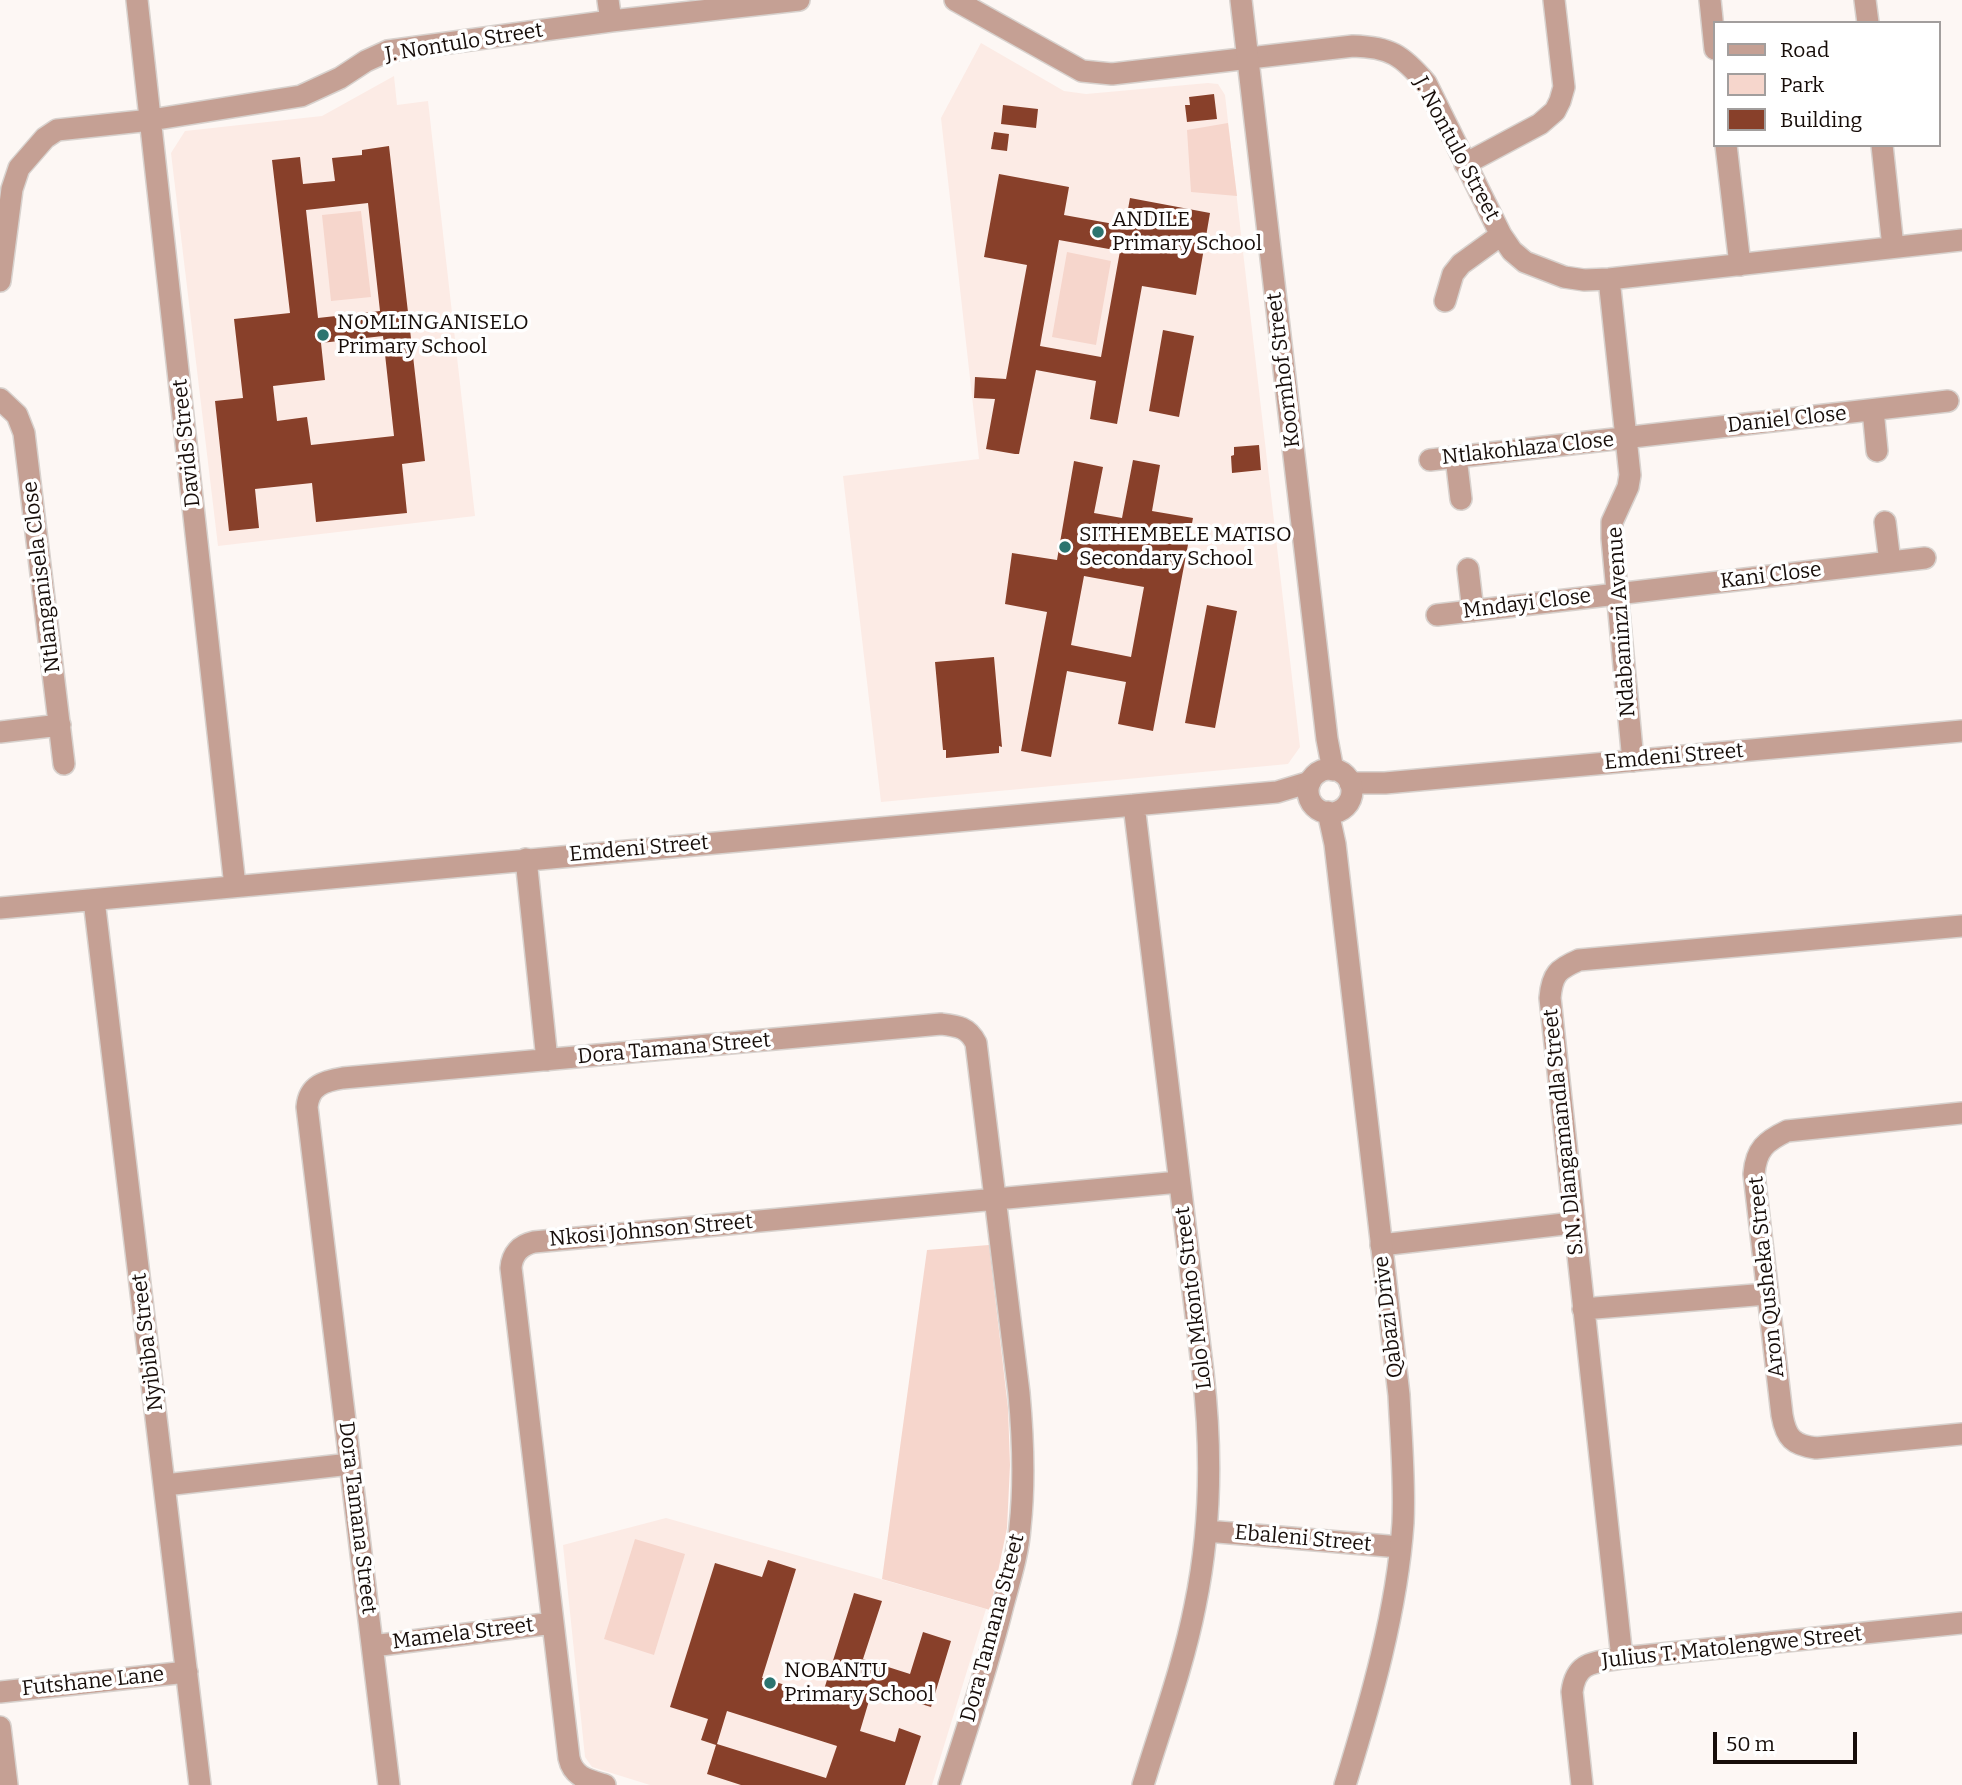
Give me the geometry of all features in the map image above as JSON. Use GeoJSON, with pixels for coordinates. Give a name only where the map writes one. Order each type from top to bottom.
{"type":"FeatureCollection","features":[{"type":"Feature","properties":{"kind":"street","name":"Davids Street"},"geometry":{"type":"LineString","coordinates":[[137,0],[235,886]]}},
{"type":"Feature","properties":{"kind":"street","name":"J. Nontulo Street"},"geometry":{"type":"LineString","coordinates":[[0,281],[12,189],[19,168],[45,138],[57,130],[151,120],[301,96],[388,51],[610,11],[799,0]]}},
{"type":"Feature","properties":{"kind":"street","name":"J. Nontulo Street"},"geometry":{"type":"LineString","coordinates":[[956,0],[1082,71],[1112,74],[1353,46],[1386,49],[1409,64],[1426,83],[1500,234],[1512,251],[1525,262],[1564,276],[1584,280],[1609,279],[1962,240]]}},
{"type":"Feature","properties":{"kind":"street","name":"Koornhof Street"},"geometry":{"type":"LineString","coordinates":[[1241,0],[1327,739],[1319,780]]}},
{"type":"Feature","properties":{"kind":"street"},"geometry":{"type":"LineString","coordinates":[[1465,164],[1541,124],[1555,111],[1564,86],[1554,0]]}},
{"type":"Feature","properties":{"kind":"street"},"geometry":{"type":"LineString","coordinates":[[1710,0],[1714,39]]}},
{"type":"Feature","properties":{"kind":"street"},"geometry":{"type":"LineString","coordinates":[[1865,0],[1868,21]]}},
{"type":"Feature","properties":{"kind":"street"},"geometry":{"type":"LineString","coordinates":[[1726,147],[1740,265]]}},
{"type":"Feature","properties":{"kind":"street"},"geometry":{"type":"LineString","coordinates":[[1882,147],[1893,247]]}},
{"type":"Feature","properties":{"kind":"street"},"geometry":{"type":"LineString","coordinates":[[1445,301],[1453,274],[1461,264],[1500,234]]}},
{"type":"Feature","properties":{"kind":"street","name":"Ndabaninzi Avenue"},"geometry":{"type":"LineString","coordinates":[[1609,279],[1630,481],[1612,522],[1633,761]]}},
{"type":"Feature","properties":{"kind":"street","name":"Ntlanganisela Close"},"geometry":{"type":"LineString","coordinates":[[0,399],[17,415],[24,433],[64,764]]}},
{"type":"Feature","properties":{"kind":"street","name":"Daniel Close"},"geometry":{"type":"LineString","coordinates":[[1627,438],[1948,401]]}},
{"type":"Feature","properties":{"kind":"street"},"geometry":{"type":"LineString","coordinates":[[1873,410],[1877,451]]}},
{"type":"Feature","properties":{"kind":"street","name":"Ntlakohlaza Close"},"geometry":{"type":"LineString","coordinates":[[1430,460],[1627,438]]}},
{"type":"Feature","properties":{"kind":"street"},"geometry":{"type":"LineString","coordinates":[[1456,457],[1461,499]]}},
{"type":"Feature","properties":{"kind":"street"},"geometry":{"type":"LineString","coordinates":[[1885,522],[1889,562]]}},
{"type":"Feature","properties":{"kind":"street","name":"Kani Close"},"geometry":{"type":"LineString","coordinates":[[1618,594],[1925,558]]}},
{"type":"Feature","properties":{"kind":"street"},"geometry":{"type":"LineString","coordinates":[[1468,569],[1473,611]]}},
{"type":"Feature","properties":{"kind":"street","name":"Mndayi Close"},"geometry":{"type":"LineString","coordinates":[[1437,615],[1618,594]]}},
{"type":"Feature","properties":{"kind":"street"},"geometry":{"type":"LineString","coordinates":[[0,732],[60,725]]}},
{"type":"Feature","properties":{"kind":"street","name":"Emdeni Street"},"geometry":{"type":"LineString","coordinates":[[1342,801],[1385,783],[1962,731]]}},
{"type":"Feature","properties":{"kind":"street"},"geometry":{"type":"LineString","coordinates":[[1344,774],[1342,801],[1317,808],[1319,780],[1344,774]]}},
{"type":"Feature","properties":{"kind":"street","name":"Emdeni Street"},"geometry":{"type":"LineString","coordinates":[[0,908],[1134,806],[1277,792],[1319,780]]}},
{"type":"Feature","properties":{"kind":"street","name":"Qabazi Drive"},"geometry":{"type":"LineString","coordinates":[[1342,801],[1335,844],[1399,1395],[1403,1485],[1403,1522],[1393,1596],[1372,1698],[1345,1785]]}},
{"type":"Feature","properties":{"kind":"street","name":"Lolo Mkonto Street"},"geometry":{"type":"LineString","coordinates":[[1134,806],[1206,1404],[1209,1468],[1206,1531],[1195,1606],[1143,1785]]}},
{"type":"Feature","properties":{"kind":"street"},"geometry":{"type":"LineString","coordinates":[[526,859],[547,1060]]}},
{"type":"Feature","properties":{"kind":"street","name":"Nyibiba Street"},"geometry":{"type":"LineString","coordinates":[[94,900],[200,1785]]}},
{"type":"Feature","properties":{"kind":"street","name":"S.N. Dlangamandla Street"},"geometry":{"type":"LineString","coordinates":[[1622,1658],[1550,998],[1551,984],[1556,973],[1580,960],[1962,926]]}},
{"type":"Feature","properties":{"kind":"street","name":"Dora Tamana Street"},"geometry":{"type":"LineString","coordinates":[[389,1785],[307,1107],[310,1094],[323,1082],[343,1078],[941,1024],[967,1029],[976,1043],[1022,1434],[1022,1507],[1014,1564],[997,1630],[949,1785]]}},
{"type":"Feature","properties":{"kind":"street","name":"Aron Qusheka Street"},"geometry":{"type":"LineString","coordinates":[[1962,1114],[1787,1130],[1768,1140],[1759,1154],[1754,1174],[1783,1422],[1792,1440],[1802,1446],[1816,1448],[1962,1434]]}},
{"type":"Feature","properties":{"kind":"street","name":"Nkosi Johnson Street"},"geometry":{"type":"LineString","coordinates":[[605,1785],[583,1779],[570,1764],[511,1268],[520,1249],[534,1242],[1179,1182]]}},
{"type":"Feature","properties":{"kind":"street"},"geometry":{"type":"LineString","coordinates":[[1381,1245],[1573,1223]]}},
{"type":"Feature","properties":{"kind":"street"},"geometry":{"type":"LineString","coordinates":[[1583,1309],[1767,1294]]}},
{"type":"Feature","properties":{"kind":"street"},"geometry":{"type":"LineString","coordinates":[[165,1485],[349,1464]]}},
{"type":"Feature","properties":{"kind":"street","name":"Ebaleni Street"},"geometry":{"type":"LineString","coordinates":[[1206,1531],[1400,1547]]}},
{"type":"Feature","properties":{"kind":"street","name":"Mamela Street"},"geometry":{"type":"LineString","coordinates":[[373,1646],[552,1623]]}},
{"type":"Feature","properties":{"kind":"street","name":"Julius T. Matolengwe Street"},"geometry":{"type":"LineString","coordinates":[[1582,1785],[1572,1692],[1573,1681],[1583,1667],[1590,1664],[1622,1658],[1962,1623]]}},
{"type":"Feature","properties":{"kind":"street","name":"Futshane Lane"},"geometry":{"type":"LineString","coordinates":[[0,1692],[187,1672]]}},
{"type":"Feature","properties":{"kind":"street"},"geometry":{"type":"LineString","coordinates":[[0,1727],[7,1785]]}},
{"type":"Feature","properties":{"kind":"shaded area"},"geometry":{"type":"Polygon","coordinates":[[[981,43],[1064,91],[1086,94],[1208,83],[1218,84],[1225,95],[1300,747],[1288,764],[881,802],[843,476],[979,459],[941,118],[981,43]]]}},
{"type":"Feature","properties":{"kind":"shaded area","name":"NOMLINGANISELO Primary School"},"geometry":{"type":"Polygon","coordinates":[[[394,76],[397,105],[428,101],[475,516],[218,546],[171,153],[185,131],[322,116],[394,76]]]}},
{"type":"Feature","properties":{"kind":"shaded area","name":"NOBANTU Primary School"},"geometry":{"type":"Polygon","coordinates":[[[666,1518],[986,1609],[932,1785],[650,1785],[592,1767],[585,1757],[563,1545],[666,1518]]]}},
{"type":"Feature","properties":{"kind":"green space"},"geometry":{"type":"Polygon","coordinates":[[[1228,123],[1237,196],[1191,192],[1187,130],[1228,123]]]}},
{"type":"Feature","properties":{"kind":"green space"},"geometry":{"type":"Polygon","coordinates":[[[361,211],[371,297],[331,301],[322,215],[361,211]]]}},
{"type":"Feature","properties":{"kind":"green space"},"geometry":{"type":"Polygon","coordinates":[[[1067,252],[1111,261],[1096,345],[1052,337],[1067,252]]]}},
{"type":"Feature","properties":{"kind":"green space"},"geometry":{"type":"Polygon","coordinates":[[[989,1245],[1008,1408],[1010,1465],[1007,1528],[990,1610],[882,1579],[927,1250],[989,1245]]]}},
{"type":"Feature","properties":{"kind":"green space"},"geometry":{"type":"Polygon","coordinates":[[[635,1539],[685,1554],[654,1655],[604,1639],[635,1539]]]}},
{"type":"Feature","properties":{"kind":"building"},"geometry":{"type":"Polygon","coordinates":[[[1214,94],[1217,119],[1187,122],[1185,105],[1190,105],[1189,97],[1214,94]]]}},
{"type":"Feature","properties":{"kind":"building"},"geometry":{"type":"Polygon","coordinates":[[[1003,105],[1038,109],[1036,128],[1001,124],[1003,105]]]}},
{"type":"Feature","properties":{"kind":"building"},"geometry":{"type":"Polygon","coordinates":[[[994,132],[1009,134],[1007,151],[991,149],[994,132]]]}},
{"type":"Feature","properties":{"kind":"building"},"geometry":{"type":"Polygon","coordinates":[[[389,146],[425,461],[402,464],[407,513],[316,522],[312,483],[255,489],[259,528],[229,531],[215,401],[243,398],[234,319],[290,313],[272,160],[300,157],[303,184],[335,181],[332,158],[362,155],[362,150],[389,146]],[[368,203],[306,210],[318,318],[380,311],[368,203]],[[383,336],[321,343],[325,380],[273,386],[277,421],[307,417],[311,445],[394,436],[383,336]]]}},
{"type":"Feature","properties":{"kind":"building"},"geometry":{"type":"Polygon","coordinates":[[[999,174],[1069,187],[1064,215],[1125,226],[1130,198],[1210,213],[1196,295],[1142,286],[1117,424],[1090,419],[1096,381],[1036,370],[1019,454],[986,449],[995,399],[974,398],[975,377],[1006,379],[1027,265],[984,257],[999,174]],[[1059,240],[1040,346],[1101,357],[1120,251],[1059,240]]]}},
{"type":"Feature","properties":{"kind":"building"},"geometry":{"type":"Polygon","coordinates":[[[1163,330],[1194,336],[1179,417],[1149,411],[1163,330]]]}},
{"type":"Feature","properties":{"kind":"building"},"geometry":{"type":"Polygon","coordinates":[[[1259,445],[1261,470],[1232,473],[1231,456],[1234,455],[1234,447],[1259,445]]]}},
{"type":"Feature","properties":{"kind":"building"},"geometry":{"type":"Polygon","coordinates":[[[1133,460],[1160,465],[1152,511],[1193,518],[1153,731],[1118,724],[1126,682],[1067,671],[1051,757],[1021,751],[1047,612],[1005,604],[1012,553],[1057,560],[1074,461],[1103,467],[1094,513],[1122,518],[1133,460]],[[1084,576],[1071,645],[1131,657],[1144,587],[1084,576]]]}},
{"type":"Feature","properties":{"kind":"building"},"geometry":{"type":"Polygon","coordinates":[[[1207,605],[1237,611],[1215,728],[1185,723],[1207,605]]]}},
{"type":"Feature","properties":{"kind":"building"},"geometry":{"type":"Polygon","coordinates":[[[994,657],[1002,747],[999,746],[999,753],[946,758],[935,662],[994,657]]]}},
{"type":"Feature","properties":{"kind":"building"},"geometry":{"type":"Polygon","coordinates":[[[768,1560],[796,1569],[762,1678],[822,1696],[854,1593],[882,1601],[863,1659],[910,1674],[923,1632],[951,1641],[931,1707],[902,1698],[904,1693],[874,1684],[860,1731],[895,1742],[899,1728],[921,1736],[905,1785],[741,1785],[707,1774],[716,1745],[701,1740],[708,1719],[670,1707],[715,1563],[762,1577],[768,1560]],[[727,1711],[717,1744],[826,1778],[837,1746],[727,1711]]]}},
{"type":"Feature","properties":{"kind":"place","name":"ANDILE Primary School"},"geometry":{"type":"Point","coordinates":[1098,232]}},
{"type":"Feature","properties":{"kind":"place","name":"NOMLINGANISELO Primary School"},"geometry":{"type":"Point","coordinates":[323,335]}},
{"type":"Feature","properties":{"kind":"place","name":"SITHEMBELE MATISO Secondary School"},"geometry":{"type":"Point","coordinates":[1065,547]}},
{"type":"Feature","properties":{"kind":"place","name":"NOBANTU Primary School"},"geometry":{"type":"Point","coordinates":[770,1683]}}]}
